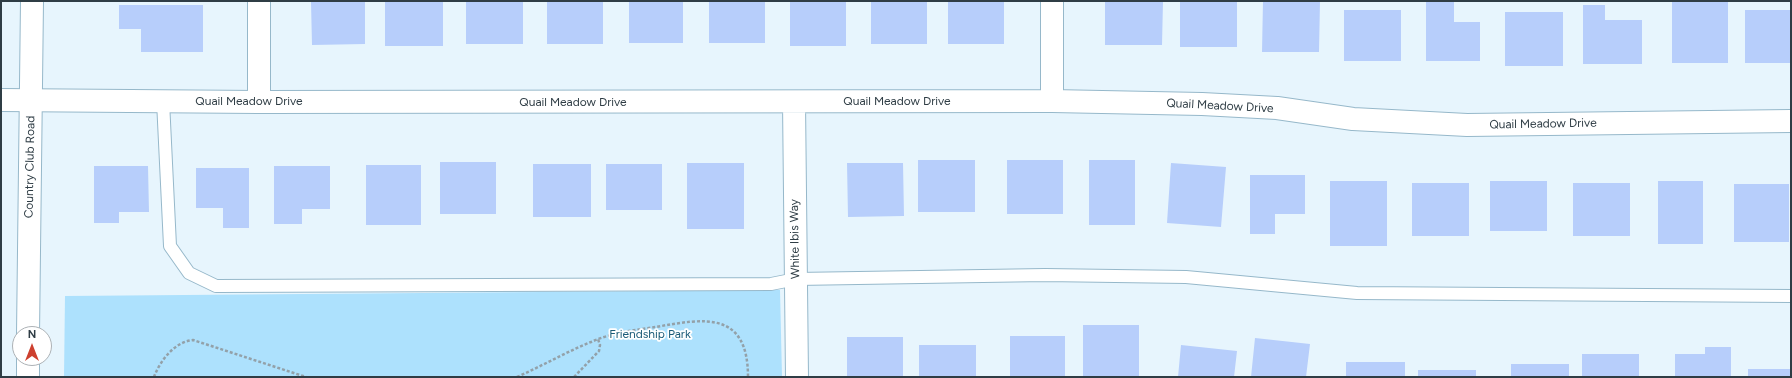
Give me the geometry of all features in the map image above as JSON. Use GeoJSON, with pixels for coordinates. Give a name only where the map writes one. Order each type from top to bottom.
{"type":"FeatureCollection","features":[{"type":"Feature","properties":{"kind":"street","name":"Country Club Road"},"geometry":{"type":"LineString","coordinates":[[28,326],[32,1]]}},
{"type":"Feature","properties":{"kind":"street"},"geometry":{"type":"LineString","coordinates":[[259,1],[259,102]]}},
{"type":"Feature","properties":{"kind":"street"},"geometry":{"type":"LineString","coordinates":[[1052,1],[1052,101]]}},
{"type":"Feature","properties":{"kind":"street","name":"Quail Meadow Drive"},"geometry":{"type":"LineString","coordinates":[[1,100],[259,102],[1052,101],[1202,104],[1262,107],[1354,119],[1467,125],[1791,121]]}},
{"type":"Feature","properties":{"kind":"street","name":"White Ibis Way"},"geometry":{"type":"LineString","coordinates":[[794,102],[797,377]]}},
{"type":"Feature","properties":{"kind":"street"},"geometry":{"type":"LineString","coordinates":[[28,366],[28,377]]}},
{"type":"Feature","properties":{"kind":"lane"},"geometry":{"type":"LineString","coordinates":[[163,101],[170,246],[189,273],[216,286],[771,284],[796,279],[1045,275],[1170,277],[1357,293],[1791,296]]}},
{"type":"Feature","properties":{"kind":"path"},"geometry":{"type":"LineString","coordinates":[[517,377],[598,339],[630,331],[703,320],[718,323],[734,331],[741,340],[747,359],[748,377]]}},
{"type":"Feature","properties":{"kind":"path"},"geometry":{"type":"LineString","coordinates":[[574,377],[584,364],[599,351],[600,345],[598,339]]}},
{"type":"Feature","properties":{"kind":"path"},"geometry":{"type":"LineString","coordinates":[[154,377],[157,368],[165,357],[185,341],[193,340],[306,377]]}},
{"type":"Feature","properties":{"kind":"green space","name":"Friendship Park"},"geometry":{"type":"Polygon","coordinates":[[[780,290],[782,377],[64,377],[65,296],[780,290]]]}},
{"type":"Feature","properties":{"kind":"building"},"geometry":{"type":"Polygon","coordinates":[[[365,1],[365,44],[312,45],[311,2],[365,1]]]}},
{"type":"Feature","properties":{"kind":"building"},"geometry":{"type":"Polygon","coordinates":[[[385,1],[443,1],[443,46],[385,46],[385,1]]]}},
{"type":"Feature","properties":{"kind":"building"},"geometry":{"type":"Polygon","coordinates":[[[466,1],[523,1],[523,44],[466,44],[466,1]]]}},
{"type":"Feature","properties":{"kind":"building"},"geometry":{"type":"Polygon","coordinates":[[[547,1],[603,1],[603,44],[547,44],[547,1]]]}},
{"type":"Feature","properties":{"kind":"building"},"geometry":{"type":"Polygon","coordinates":[[[629,1],[683,1],[683,43],[629,43],[629,1]]]}},
{"type":"Feature","properties":{"kind":"building"},"geometry":{"type":"Polygon","coordinates":[[[709,1],[765,1],[765,43],[709,43],[709,1]]]}},
{"type":"Feature","properties":{"kind":"building"},"geometry":{"type":"Polygon","coordinates":[[[790,1],[846,1],[846,46],[790,46],[790,1]]]}},
{"type":"Feature","properties":{"kind":"building"},"geometry":{"type":"Polygon","coordinates":[[[871,1],[927,1],[927,44],[871,44],[871,1]]]}},
{"type":"Feature","properties":{"kind":"building"},"geometry":{"type":"Polygon","coordinates":[[[948,1],[1004,1],[1004,44],[948,44],[948,1]]]}},
{"type":"Feature","properties":{"kind":"building"},"geometry":{"type":"Polygon","coordinates":[[[1105,1],[1163,1],[1162,45],[1105,45],[1105,1]]]}},
{"type":"Feature","properties":{"kind":"building"},"geometry":{"type":"Polygon","coordinates":[[[1180,1],[1237,1],[1237,47],[1180,47],[1180,1]]]}},
{"type":"Feature","properties":{"kind":"building"},"geometry":{"type":"Polygon","coordinates":[[[1263,1],[1320,1],[1319,52],[1262,52],[1263,1]]]}},
{"type":"Feature","properties":{"kind":"building"},"geometry":{"type":"Polygon","coordinates":[[[1426,1],[1454,1],[1454,22],[1480,22],[1480,61],[1426,61],[1426,1]]]}},
{"type":"Feature","properties":{"kind":"building"},"geometry":{"type":"Polygon","coordinates":[[[1672,1],[1728,2],[1728,63],[1672,63],[1672,1]]]}},
{"type":"Feature","properties":{"kind":"building"},"geometry":{"type":"Polygon","coordinates":[[[119,5],[203,5],[203,52],[141,52],[141,29],[119,29],[119,5]]]}},
{"type":"Feature","properties":{"kind":"building"},"geometry":{"type":"Polygon","coordinates":[[[1583,5],[1605,5],[1605,20],[1642,20],[1642,64],[1583,64],[1583,5]]]}},
{"type":"Feature","properties":{"kind":"building"},"geometry":{"type":"Polygon","coordinates":[[[1344,10],[1401,10],[1401,61],[1344,61],[1344,10]]]}},
{"type":"Feature","properties":{"kind":"building"},"geometry":{"type":"Polygon","coordinates":[[[1745,10],[1791,10],[1791,63],[1745,63],[1745,10]]]}},
{"type":"Feature","properties":{"kind":"building"},"geometry":{"type":"Polygon","coordinates":[[[1505,12],[1563,12],[1563,66],[1505,66],[1505,12]]]}},
{"type":"Feature","properties":{"kind":"building"},"geometry":{"type":"Polygon","coordinates":[[[918,160],[975,160],[975,212],[918,212],[918,160]]]}},
{"type":"Feature","properties":{"kind":"building"},"geometry":{"type":"Polygon","coordinates":[[[1007,160],[1063,160],[1063,214],[1007,214],[1007,160]]]}},
{"type":"Feature","properties":{"kind":"building"},"geometry":{"type":"Polygon","coordinates":[[[1089,160],[1135,160],[1135,225],[1089,225],[1089,160]]]}},
{"type":"Feature","properties":{"kind":"building"},"geometry":{"type":"Polygon","coordinates":[[[440,162],[496,162],[496,214],[440,214],[440,162]]]}},
{"type":"Feature","properties":{"kind":"building"},"geometry":{"type":"Polygon","coordinates":[[[687,163],[744,163],[744,229],[687,229],[687,163]]]}},
{"type":"Feature","properties":{"kind":"building"},"geometry":{"type":"Polygon","coordinates":[[[847,163],[903,163],[904,216],[848,217],[847,163]]]}},
{"type":"Feature","properties":{"kind":"building"},"geometry":{"type":"Polygon","coordinates":[[[1171,163],[1226,167],[1221,227],[1167,223],[1171,163]]]}},
{"type":"Feature","properties":{"kind":"building"},"geometry":{"type":"Polygon","coordinates":[[[533,164],[591,164],[591,217],[533,217],[533,164]]]}},
{"type":"Feature","properties":{"kind":"building"},"geometry":{"type":"Polygon","coordinates":[[[606,164],[662,164],[662,210],[606,210],[606,164]]]}},
{"type":"Feature","properties":{"kind":"building"},"geometry":{"type":"Polygon","coordinates":[[[366,165],[421,165],[421,225],[366,225],[366,165]]]}},
{"type":"Feature","properties":{"kind":"building"},"geometry":{"type":"Polygon","coordinates":[[[94,166],[148,166],[149,212],[119,212],[119,223],[94,223],[94,166]]]}},
{"type":"Feature","properties":{"kind":"building"},"geometry":{"type":"Polygon","coordinates":[[[274,166],[330,166],[330,209],[302,209],[302,224],[274,224],[274,166]]]}},
{"type":"Feature","properties":{"kind":"building"},"geometry":{"type":"Polygon","coordinates":[[[196,168],[249,168],[249,228],[223,228],[223,208],[196,208],[196,168]]]}},
{"type":"Feature","properties":{"kind":"building"},"geometry":{"type":"Polygon","coordinates":[[[1250,175],[1305,175],[1305,214],[1275,214],[1275,234],[1250,234],[1250,175]]]}},
{"type":"Feature","properties":{"kind":"building"},"geometry":{"type":"Polygon","coordinates":[[[1330,181],[1387,181],[1387,246],[1330,246],[1330,181]]]}},
{"type":"Feature","properties":{"kind":"building"},"geometry":{"type":"Polygon","coordinates":[[[1490,181],[1547,181],[1547,231],[1490,231],[1490,181]]]}},
{"type":"Feature","properties":{"kind":"building"},"geometry":{"type":"Polygon","coordinates":[[[1658,181],[1703,181],[1703,244],[1658,244],[1658,181]]]}},
{"type":"Feature","properties":{"kind":"building"},"geometry":{"type":"Polygon","coordinates":[[[1412,183],[1469,183],[1469,236],[1412,236],[1412,183]]]}},
{"type":"Feature","properties":{"kind":"building"},"geometry":{"type":"Polygon","coordinates":[[[1573,183],[1630,183],[1630,236],[1573,236],[1573,183]]]}},
{"type":"Feature","properties":{"kind":"building"},"geometry":{"type":"Polygon","coordinates":[[[1734,184],[1789,184],[1789,242],[1734,242],[1734,184]]]}},
{"type":"Feature","properties":{"kind":"building"},"geometry":{"type":"Polygon","coordinates":[[[1083,325],[1139,325],[1139,377],[1083,377],[1083,325]]]}},
{"type":"Feature","properties":{"kind":"building"},"geometry":{"type":"Polygon","coordinates":[[[1010,336],[1065,336],[1065,377],[1010,377],[1010,336]]]}},
{"type":"Feature","properties":{"kind":"building"},"geometry":{"type":"Polygon","coordinates":[[[847,337],[903,337],[903,377],[847,377],[847,337]]]}},
{"type":"Feature","properties":{"kind":"building"},"geometry":{"type":"Polygon","coordinates":[[[1255,338],[1310,344],[1306,377],[1251,377],[1255,338]]]}},
{"type":"Feature","properties":{"kind":"building"},"geometry":{"type":"Polygon","coordinates":[[[919,345],[976,345],[976,377],[919,377],[919,345]]]}},
{"type":"Feature","properties":{"kind":"building"},"geometry":{"type":"Polygon","coordinates":[[[1181,345],[1237,351],[1234,377],[1178,377],[1181,345]]]}},
{"type":"Feature","properties":{"kind":"building"},"geometry":{"type":"Polygon","coordinates":[[[1705,347],[1731,347],[1731,377],[1675,377],[1675,354],[1705,354],[1705,347]]]}},
{"type":"Feature","properties":{"kind":"building"},"geometry":{"type":"Polygon","coordinates":[[[1582,354],[1639,354],[1639,377],[1582,377],[1582,354]]]}},
{"type":"Feature","properties":{"kind":"building"},"geometry":{"type":"Polygon","coordinates":[[[1346,362],[1405,362],[1405,377],[1346,377],[1346,362]]]}},
{"type":"Feature","properties":{"kind":"building"},"geometry":{"type":"Polygon","coordinates":[[[1511,364],[1569,364],[1569,377],[1511,377],[1511,364]]]}},
{"type":"Feature","properties":{"kind":"building"},"geometry":{"type":"Polygon","coordinates":[[[1748,369],[1791,369],[1791,377],[1748,377],[1748,369]]]}},
{"type":"Feature","properties":{"kind":"building"},"geometry":{"type":"Polygon","coordinates":[[[1418,370],[1476,370],[1476,377],[1418,377],[1418,370]]]}}]}
